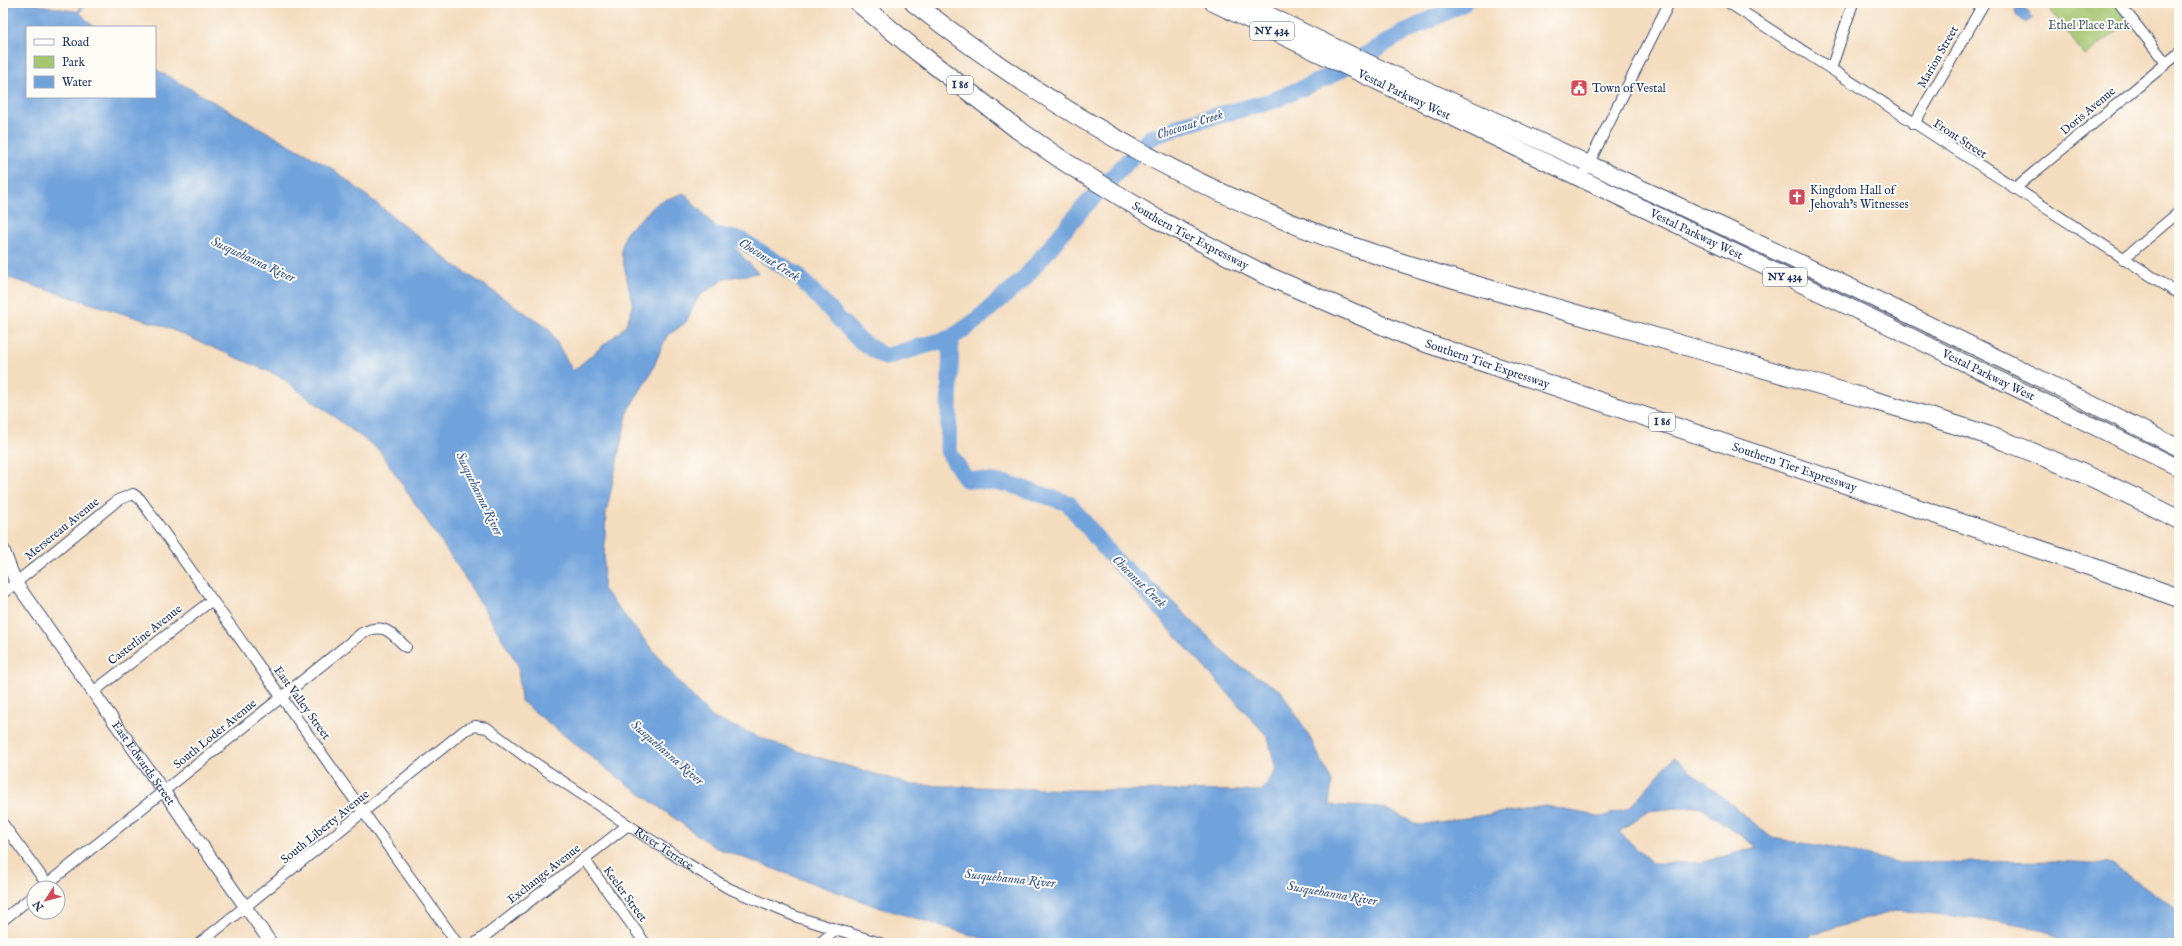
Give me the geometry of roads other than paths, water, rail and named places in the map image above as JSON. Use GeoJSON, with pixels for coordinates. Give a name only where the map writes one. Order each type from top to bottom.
{"type":"FeatureCollection","features":[{"type":"Feature","properties":{"kind":"highway","name":"Southern Tier Expressway"},"geometry":{"type":"LineString","coordinates":[[858,3],[919,53],[1017,129],[1065,162],[1157,219],[1266,275],[1417,340],[2089,566],[2179,598]]}},
{"type":"Feature","properties":{"kind":"highway"},"geometry":{"type":"LineString","coordinates":[[914,3],[985,56],[1096,127],[1188,177],[1259,209],[1361,250],[1462,281],[1935,418],[2006,442],[2077,470],[2179,520]]}},
{"type":"Feature","properties":{"kind":"main road","name":"Vestal Parkway West"},"geometry":{"type":"LineString","coordinates":[[1213,3],[1903,333],[2179,468]]}},
{"type":"Feature","properties":{"kind":"main road","name":"Vestal Parkway West"},"geometry":{"type":"LineString","coordinates":[[1246,3],[1344,52],[1588,164],[1899,311],[2179,448]]}},
{"type":"Feature","properties":{"kind":"street"},"geometry":{"type":"LineString","coordinates":[[1581,180],[1669,3]]}},
{"type":"Feature","properties":{"kind":"street","name":"Front Street"},"geometry":{"type":"LineString","coordinates":[[1729,3],[2014,190],[2179,294]]}},
{"type":"Feature","properties":{"kind":"street"},"geometry":{"type":"LineString","coordinates":[[1831,69],[1853,3]]}},
{"type":"Feature","properties":{"kind":"street","name":"Marion Street"},"geometry":{"type":"LineString","coordinates":[[1914,124],[1984,3]]}},
{"type":"Feature","properties":{"kind":"street"},"geometry":{"type":"LineString","coordinates":[[2119,3],[2166,63]]}},
{"type":"Feature","properties":{"kind":"street","name":"Doris Avenue"},"geometry":{"type":"LineString","coordinates":[[2014,190],[2179,53]]}},
{"type":"Feature","properties":{"kind":"street"},"geometry":{"type":"LineString","coordinates":[[2123,259],[2179,212]]}},
{"type":"Feature","properties":{"kind":"street","name":"East Valley Street"},"geometry":{"type":"LineString","coordinates":[[118,500],[127,494],[133,494],[140,499],[457,943]]}},
{"type":"Feature","properties":{"kind":"street","name":"Mersereau Avenue"},"geometry":{"type":"LineString","coordinates":[[3,593],[118,500]]}},
{"type":"Feature","properties":{"kind":"street"},"geometry":{"type":"LineString","coordinates":[[3,549],[16,583]]}},
{"type":"Feature","properties":{"kind":"street","name":"East Edwards Street"},"geometry":{"type":"LineString","coordinates":[[16,583],[271,943]]}},
{"type":"Feature","properties":{"kind":"street","name":"Casterline Avenue"},"geometry":{"type":"LineString","coordinates":[[93,692],[212,600]]}},
{"type":"Feature","properties":{"kind":"street","name":"South Loder Avenue"},"geometry":{"type":"LineString","coordinates":[[52,880],[323,662],[362,633],[372,627],[381,627],[390,632],[406,647]]}},
{"type":"Feature","properties":{"kind":"street","name":"River Terrace"},"geometry":{"type":"LineString","coordinates":[[465,730],[475,726],[487,728],[523,755],[628,825],[728,888],[797,917],[880,943]]}},
{"type":"Feature","properties":{"kind":"street","name":"South Liberty Avenue"},"geometry":{"type":"LineString","coordinates":[[200,943],[465,730]]}},
{"type":"Feature","properties":{"kind":"street"},"geometry":{"type":"LineString","coordinates":[[3,824],[41,880]]}},
{"type":"Feature","properties":{"kind":"street","name":"Exchange Avenue"},"geometry":{"type":"LineString","coordinates":[[476,943],[628,825]]}},
{"type":"Feature","properties":{"kind":"street","name":"Keeler Street"},"geometry":{"type":"LineString","coordinates":[[584,859],[644,943]]}},
{"type":"Feature","properties":{"kind":"street"},"geometry":{"type":"LineString","coordinates":[[3,920],[26,901]]}},
{"type":"Feature","properties":{"kind":"street"},"geometry":{"type":"LineString","coordinates":[[820,943],[836,930]]}},
{"type":"Feature","properties":{"kind":"water","name":"Susquehanna River"},"geometry":{"type":"Polygon","coordinates":[[[3,3],[28,3],[79,12],[93,26],[26,26],[26,98],[156,98],[156,70],[333,169],[454,265],[549,329],[573,371],[625,327],[633,307],[621,251],[626,232],[659,202],[684,193],[758,273],[726,278],[699,296],[686,322],[666,337],[651,373],[628,410],[606,513],[603,589],[677,680],[713,718],[787,748],[912,785],[1074,790],[1262,791],[1276,770],[1268,737],[1129,585],[1143,573],[1235,663],[1281,691],[1307,732],[1332,782],[1329,805],[1384,808],[1419,825],[1546,806],[1602,817],[1629,808],[1674,757],[1772,838],[1839,849],[1900,863],[2054,861],[2112,864],[2179,910],[2179,943],[2105,943],[2099,940],[2065,943],[2044,930],[1988,920],[1899,910],[1812,934],[1806,943],[998,943],[878,907],[714,847],[608,770],[521,701],[518,665],[462,573],[379,450],[279,376],[163,326],[3,276],[3,3]],[[1699,806],[1647,811],[1619,832],[1652,863],[1699,863],[1757,847],[1699,806]]]}},
{"type":"Feature","properties":{"kind":"water"},"geometry":{"type":"Polygon","coordinates":[[[2015,9],[2026,10],[2033,18],[2027,22],[2021,20],[2016,15],[2015,9]]]}},
{"type":"Feature","properties":{"kind":"waterway"},"geometry":{"type":"LineString","coordinates":[[79,12],[84,3]]}},
{"type":"Feature","properties":{"kind":"waterway","name":"Choconut Creek"},"geometry":{"type":"LineString","coordinates":[[1153,595],[1114,559],[1068,503],[1009,484],[966,479],[948,451],[951,338],[973,323],[1023,280],[1082,209],[1150,138],[1189,123],[1272,101],[1328,77],[1401,34],[1464,3]]}},
{"type":"Feature","properties":{"kind":"waterway","name":"Choconut Creek"},"geometry":{"type":"LineString","coordinates":[[703,237],[708,233],[741,240],[797,275],[859,340],[885,357],[951,338]]}},
{"type":"Feature","properties":{"kind":"place","name":"Town of Vestal"},"geometry":{"type":"Point","coordinates":[1579,88]}},
{"type":"Feature","properties":{"kind":"place","name":"Kingdom Hall of Jehovah’s Witnesses"},"geometry":{"type":"Point","coordinates":[1797,197]}},
{"type":"Feature","properties":{"kind":"park label","name":"Ethel Place Park"},"geometry":{"type":"Point","coordinates":[2089,25]}}]}
